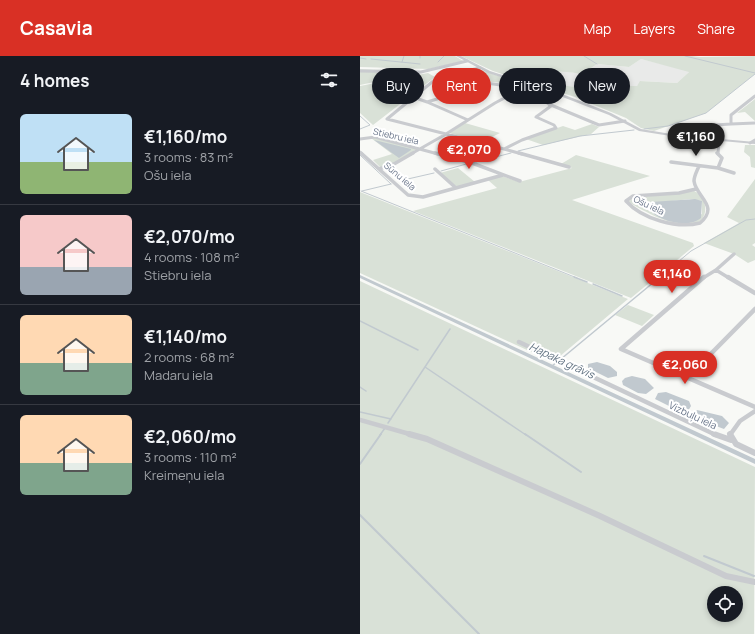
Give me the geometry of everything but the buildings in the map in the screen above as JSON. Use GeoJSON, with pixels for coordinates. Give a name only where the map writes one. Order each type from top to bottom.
{"type":"FeatureCollection","features":[{"type":"Feature","properties":{"kind":"street"},"geometry":{"type":"LineString","coordinates":[[458,56],[480,68]]}},
{"type":"Feature","properties":{"kind":"street"},"geometry":{"type":"LineString","coordinates":[[360,71],[421,72],[467,61]]}},
{"type":"Feature","properties":{"kind":"street"},"geometry":{"type":"LineString","coordinates":[[730,124],[730,115],[755,96]]}},
{"type":"Feature","properties":{"kind":"street"},"geometry":{"type":"LineString","coordinates":[[566,98],[625,121],[640,130],[677,136],[755,143]]}},
{"type":"Feature","properties":{"kind":"street"},"geometry":{"type":"LineString","coordinates":[[427,102],[432,100]]}},
{"type":"Feature","properties":{"kind":"street"},"geometry":{"type":"LineString","coordinates":[[424,101],[468,120]]}},
{"type":"Feature","properties":{"kind":"street"},"geometry":{"type":"LineString","coordinates":[[379,169],[394,164],[499,102]]}},
{"type":"Feature","properties":{"kind":"street"},"geometry":{"type":"LineString","coordinates":[[404,104],[387,119],[504,149],[569,168]]}},
{"type":"Feature","properties":{"kind":"street"},"geometry":{"type":"LineString","coordinates":[[504,149],[522,140],[556,128],[554,125],[536,117],[551,105],[599,125],[625,121]]}},
{"type":"Feature","properties":{"kind":"street"},"geometry":{"type":"LineString","coordinates":[[677,136],[699,126],[755,122]]}},
{"type":"Feature","properties":{"kind":"street","name":"Stiebru iela"},"geometry":{"type":"LineString","coordinates":[[360,139],[373,137],[420,149],[472,163],[520,181]]}},
{"type":"Feature","properties":{"kind":"street"},"geometry":{"type":"LineString","coordinates":[[718,168],[722,158],[717,153],[719,140]]}},
{"type":"Feature","properties":{"kind":"street"},"geometry":{"type":"LineString","coordinates":[[750,143],[755,140]]}},
{"type":"Feature","properties":{"kind":"street","name":"Sūnu iela"},"geometry":{"type":"LineString","coordinates":[[360,152],[408,195],[413,197],[423,197],[503,175]]}},
{"type":"Feature","properties":{"kind":"street"},"geometry":{"type":"LineString","coordinates":[[671,162],[718,168],[734,173]]}},
{"type":"Feature","properties":{"kind":"street"},"geometry":{"type":"LineString","coordinates":[[696,189],[694,180],[699,166]]}},
{"type":"Feature","properties":{"kind":"street"},"geometry":{"type":"LineString","coordinates":[[435,169],[456,188]]}},
{"type":"Feature","properties":{"kind":"street","name":"Ošu iela"},"geometry":{"type":"LineString","coordinates":[[696,189],[706,202],[708,209],[703,220],[694,225],[677,224],[657,219],[640,211],[626,201],[628,198],[633,196],[679,193],[696,189]]}},
{"type":"Feature","properties":{"kind":"street"},"geometry":{"type":"LineString","coordinates":[[734,254],[716,270],[707,274],[621,349],[755,407]]}},
{"type":"Feature","properties":{"kind":"street"},"geometry":{"type":"LineString","coordinates":[[716,270],[755,293]]}},
{"type":"Feature","properties":{"kind":"street"},"geometry":{"type":"LineString","coordinates":[[688,377],[755,309]]}},
{"type":"Feature","properties":{"kind":"street","name":"Vizbuļu iela"},"geometry":{"type":"LineString","coordinates":[[519,342],[718,436],[731,440],[755,453]]}},
{"type":"Feature","properties":{"kind":"street"},"geometry":{"type":"LineString","coordinates":[[731,440],[730,434],[733,429],[755,411]]}},
{"type":"Feature","properties":{"kind":"street"},"geometry":{"type":"LineString","coordinates":[[360,420],[427,439],[593,513],[726,576],[755,582]]}},
{"type":"Feature","properties":{"kind":"shaded area"},"geometry":{"type":"Polygon","coordinates":[[[360,56],[455,56],[463,61],[429,69],[360,67],[360,56]]]}},
{"type":"Feature","properties":{"kind":"shaded area"},"geometry":{"type":"Polygon","coordinates":[[[461,56],[755,56],[755,74],[706,113],[654,131],[641,128],[626,118],[592,104],[630,104],[630,86],[637,86],[640,81],[677,83],[689,72],[641,59],[629,67],[597,64],[591,68],[574,68],[574,73],[566,72],[566,68],[499,68],[499,73],[491,70],[491,68],[487,68],[461,56]]]}},
{"type":"Feature","properties":{"kind":"shaded area"},"geometry":{"type":"Polygon","coordinates":[[[641,59],[690,71],[677,83],[641,81],[637,86],[630,86],[630,68],[591,68],[597,64],[629,67],[641,59]]]}},
{"type":"Feature","properties":{"kind":"shaded area"},"geometry":{"type":"Polygon","coordinates":[[[360,69],[372,69],[372,82],[360,85],[360,69]]]}},
{"type":"Feature","properties":{"kind":"shaded area"},"geometry":{"type":"Polygon","coordinates":[[[566,71],[574,73],[574,87],[566,86],[566,71]]]}},
{"type":"Feature","properties":{"kind":"shaded area"},"geometry":{"type":"Polygon","coordinates":[[[428,73],[432,75],[432,79],[424,86],[424,74],[428,73]]]}},
{"type":"Feature","properties":{"kind":"shaded area"},"geometry":{"type":"Polygon","coordinates":[[[491,73],[499,76],[499,83],[491,82],[491,73]]]}},
{"type":"Feature","properties":{"kind":"shaded area"},"geometry":{"type":"Polygon","coordinates":[[[372,84],[372,104],[400,104],[373,125],[360,113],[360,86],[372,84]]]}},
{"type":"Feature","properties":{"kind":"shaded area"},"geometry":{"type":"Polygon","coordinates":[[[566,86],[574,87],[574,97],[566,94],[566,86]]]}},
{"type":"Feature","properties":{"kind":"shaded area"},"geometry":{"type":"Polygon","coordinates":[[[755,99],[755,121],[745,112],[737,113],[755,99]]]}},
{"type":"Feature","properties":{"kind":"shaded area"},"geometry":{"type":"Polygon","coordinates":[[[465,123],[500,133],[482,142],[449,133],[465,123]]]}},
{"type":"Feature","properties":{"kind":"shaded area"},"geometry":{"type":"Polygon","coordinates":[[[592,124],[599,127],[591,134],[543,145],[526,139],[563,126],[575,130],[592,124]]]}},
{"type":"Feature","properties":{"kind":"shaded area"},"geometry":{"type":"Polygon","coordinates":[[[373,137],[417,149],[391,165],[380,167],[373,160],[392,154],[371,138],[373,137]]]}},
{"type":"Feature","properties":{"kind":"shaded area"},"geometry":{"type":"Polygon","coordinates":[[[374,140],[411,149],[411,150],[399,158],[374,140]]]}},
{"type":"Feature","properties":{"kind":"shaded area"},"geometry":{"type":"Polygon","coordinates":[[[745,145],[755,145],[755,168],[751,167],[750,157],[744,152],[745,145]]]}},
{"type":"Feature","properties":{"kind":"shaded area"},"geometry":{"type":"Polygon","coordinates":[[[576,155],[650,176],[572,200],[693,243],[694,246],[631,298],[413,211],[497,188],[488,180],[502,176],[519,182],[572,168],[561,164],[576,155]]]}},
{"type":"Feature","properties":{"kind":"shaded area"},"geometry":{"type":"Polygon","coordinates":[[[458,168],[475,182],[457,187],[440,173],[458,168]]]}},
{"type":"Feature","properties":{"kind":"shaded area"},"geometry":{"type":"Polygon","coordinates":[[[755,179],[755,243],[752,245],[755,247],[755,260],[748,263],[734,254],[704,243],[739,223],[727,217],[755,179]]]}},
{"type":"Feature","properties":{"kind":"shaded area"},"geometry":{"type":"Polygon","coordinates":[[[694,191],[703,199],[705,204],[704,215],[702,220],[697,223],[683,225],[658,218],[628,202],[633,198],[694,191]],[[690,199],[672,201],[652,213],[679,223],[702,214],[702,201],[690,199]]]}},
{"type":"Feature","properties":{"kind":"shaded area"},"geometry":{"type":"Polygon","coordinates":[[[360,192],[628,299],[553,362],[360,273],[360,192]]]}},
{"type":"Feature","properties":{"kind":"shaded area"},"geometry":{"type":"Polygon","coordinates":[[[695,199],[702,201],[701,218],[688,223],[665,220],[652,213],[648,208],[651,202],[695,199]]]}},
{"type":"Feature","properties":{"kind":"shaded area"},"geometry":{"type":"Polygon","coordinates":[[[360,281],[755,467],[754,634],[360,634],[360,281]]]}},
{"type":"Feature","properties":{"kind":"shaded area"},"geometry":{"type":"Polygon","coordinates":[[[628,305],[654,315],[642,326],[615,315],[628,305]]]}},
{"type":"Feature","properties":{"kind":"shaded area"},"geometry":{"type":"Polygon","coordinates":[[[597,362],[610,366],[617,372],[617,376],[608,378],[588,368],[588,364],[597,362]]]}},
{"type":"Feature","properties":{"kind":"shaded area"},"geometry":{"type":"Polygon","coordinates":[[[632,376],[645,379],[654,388],[646,394],[638,393],[623,385],[622,381],[625,378],[632,376]]]}},
{"type":"Feature","properties":{"kind":"shaded area"},"geometry":{"type":"Polygon","coordinates":[[[666,392],[689,401],[691,406],[688,411],[681,412],[655,399],[658,393],[666,392]]]}},
{"type":"Feature","properties":{"kind":"shaded area"},"geometry":{"type":"Polygon","coordinates":[[[697,410],[722,416],[729,423],[724,429],[700,420],[694,415],[697,410]]]}},
{"type":"Feature","properties":{"kind":"waterway"},"geometry":{"type":"LineString","coordinates":[[402,62],[404,56]]}},
{"type":"Feature","properties":{"kind":"waterway"},"geometry":{"type":"LineString","coordinates":[[438,62],[444,56]]}},
{"type":"Feature","properties":{"kind":"waterway"},"geometry":{"type":"LineString","coordinates":[[584,56],[597,64]]}},
{"type":"Feature","properties":{"kind":"waterway"},"geometry":{"type":"LineString","coordinates":[[685,56],[755,73]]}},
{"type":"Feature","properties":{"kind":"waterway"},"geometry":{"type":"LineString","coordinates":[[360,58],[366,59]]}},
{"type":"Feature","properties":{"kind":"waterway"},"geometry":{"type":"LineString","coordinates":[[371,59],[420,64]]}},
{"type":"Feature","properties":{"kind":"waterway"},"geometry":{"type":"LineString","coordinates":[[644,129],[668,126],[706,113],[755,74]]}},
{"type":"Feature","properties":{"kind":"waterway"},"geometry":{"type":"LineString","coordinates":[[360,116],[370,125],[360,129]]}},
{"type":"Feature","properties":{"kind":"waterway"},"geometry":{"type":"LineString","coordinates":[[518,151],[580,136],[634,130]]}},
{"type":"Feature","properties":{"kind":"waterway"},"geometry":{"type":"LineString","coordinates":[[476,162],[511,153]]}},
{"type":"Feature","properties":{"kind":"waterway"},"geometry":{"type":"LineString","coordinates":[[360,155],[391,184],[362,191]]}},
{"type":"Feature","properties":{"kind":"waterway"},"geometry":{"type":"LineString","coordinates":[[441,171],[470,163]]}},
{"type":"Feature","properties":{"kind":"waterway"},"geometry":{"type":"LineString","coordinates":[[399,181],[434,173]]}},
{"type":"Feature","properties":{"kind":"waterway"},"geometry":{"type":"LineString","coordinates":[[361,191],[577,278]]}},
{"type":"Feature","properties":{"kind":"waterway"},"geometry":{"type":"LineString","coordinates":[[659,278],[691,251],[746,220],[755,219]]}},
{"type":"Feature","properties":{"kind":"waterway","name":"Hapaka grāvis"},"geometry":{"type":"LineString","coordinates":[[360,276],[755,462]]}},
{"type":"Feature","properties":{"kind":"waterway"},"geometry":{"type":"LineString","coordinates":[[574,277],[587,282]]}},
{"type":"Feature","properties":{"kind":"waterway"},"geometry":{"type":"LineString","coordinates":[[561,359],[660,277]]}},
{"type":"Feature","properties":{"kind":"waterway"},"geometry":{"type":"LineString","coordinates":[[593,284],[622,296]]}},
{"type":"Feature","properties":{"kind":"waterway"},"geometry":{"type":"LineString","coordinates":[[360,321],[418,350]]}},
{"type":"Feature","properties":{"kind":"waterway"},"geometry":{"type":"LineString","coordinates":[[391,419],[450,329]]}},
{"type":"Feature","properties":{"kind":"waterway","name":"Hapaka grāvis"},"geometry":{"type":"LineString","coordinates":[[552,366],[557,362]]}},
{"type":"Feature","properties":{"kind":"waterway"},"geometry":{"type":"LineString","coordinates":[[425,367],[526,435]]}},
{"type":"Feature","properties":{"kind":"waterway"},"geometry":{"type":"LineString","coordinates":[[360,387],[366,391]]}},
{"type":"Feature","properties":{"kind":"waterway"},"geometry":{"type":"LineString","coordinates":[[360,412],[391,419]]}},
{"type":"Feature","properties":{"kind":"waterway"},"geometry":{"type":"LineString","coordinates":[[388,423],[391,419]]}},
{"type":"Feature","properties":{"kind":"waterway"},"geometry":{"type":"LineString","coordinates":[[380,435],[385,428]]}},
{"type":"Feature","properties":{"kind":"waterway"},"geometry":{"type":"LineString","coordinates":[[360,464],[381,434]]}},
{"type":"Feature","properties":{"kind":"waterway"},"geometry":{"type":"LineString","coordinates":[[525,434],[581,472]]}},
{"type":"Feature","properties":{"kind":"waterway"},"geometry":{"type":"LineString","coordinates":[[360,515],[479,634]]}},
{"type":"Feature","properties":{"kind":"waterway"},"geometry":{"type":"LineString","coordinates":[[704,556],[754,576]]}}]}
